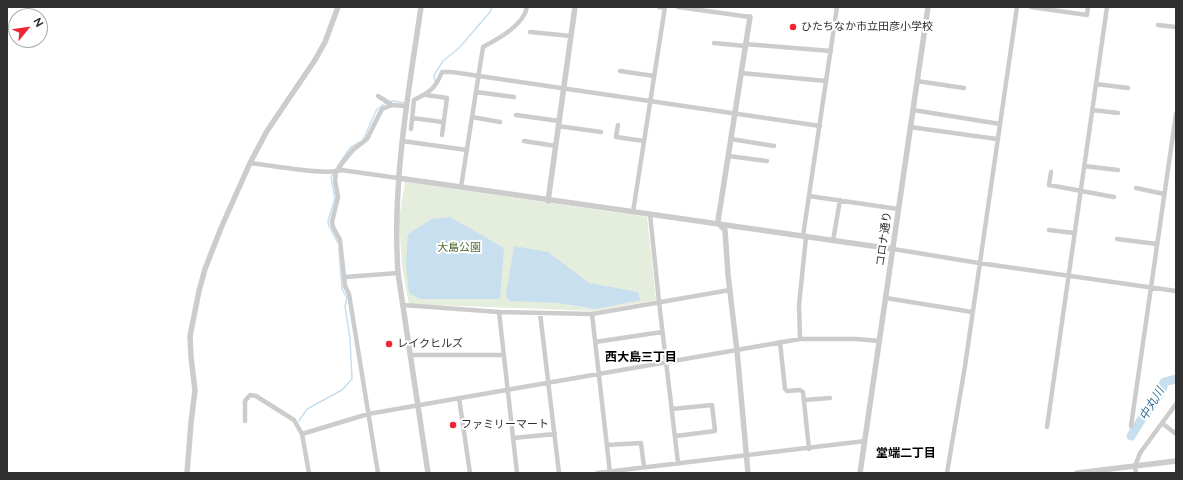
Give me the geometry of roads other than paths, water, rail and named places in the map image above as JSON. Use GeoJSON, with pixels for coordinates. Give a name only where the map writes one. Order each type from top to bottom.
{"type":"FeatureCollection","features":[{"type":"Feature","properties":{"kind":"street"},"geometry":{"type":"LineString","coordinates":[[187,473],[191,423],[196,390],[190,347],[190,336],[199,291],[209,257],[250,163],[267,131],[315,60],[325,42],[338,7]]}},
{"type":"Feature","properties":{"kind":"street"},"geometry":{"type":"LineString","coordinates":[[422,7],[406,106],[398,178],[396,219],[398,273],[428,473]]}},
{"type":"Feature","properties":{"kind":"street"},"geometry":{"type":"LineString","coordinates":[[461,187],[483,47],[504,36],[525,14],[527,7]]}},
{"type":"Feature","properties":{"kind":"street"},"geometry":{"type":"LineString","coordinates":[[548,200],[575,7]]}},
{"type":"Feature","properties":{"kind":"street"},"geometry":{"type":"LineString","coordinates":[[632,212],[665,8],[659,7]]}},
{"type":"Feature","properties":{"kind":"street"},"geometry":{"type":"LineString","coordinates":[[678,7],[750,17],[718,221],[726,230],[730,290],[748,473]]}},
{"type":"Feature","properties":{"kind":"street"},"geometry":{"type":"LineString","coordinates":[[800,339],[799,305],[809,196],[838,7]]}},
{"type":"Feature","properties":{"kind":"street","name":"コロナ通り"},"geometry":{"type":"LineString","coordinates":[[860,473],[894,249],[898,209],[928,7]]}},
{"type":"Feature","properties":{"kind":"street"},"geometry":{"type":"LineString","coordinates":[[947,473],[1017,7]]}},
{"type":"Feature","properties":{"kind":"street"},"geometry":{"type":"LineString","coordinates":[[1031,7],[1087,14],[1088,7]]}},
{"type":"Feature","properties":{"kind":"street"},"geometry":{"type":"LineString","coordinates":[[1047,427],[1107,7]]}},
{"type":"Feature","properties":{"kind":"street"},"geometry":{"type":"LineString","coordinates":[[1158,25],[1176,27]]}},
{"type":"Feature","properties":{"kind":"street"},"geometry":{"type":"LineString","coordinates":[[530,32],[571,36]]}},
{"type":"Feature","properties":{"kind":"street"},"geometry":{"type":"LineString","coordinates":[[714,43],[831,51]]}},
{"type":"Feature","properties":{"kind":"street"},"geometry":{"type":"LineString","coordinates":[[620,71],[654,76]]}},
{"type":"Feature","properties":{"kind":"street"},"geometry":{"type":"LineString","coordinates":[[411,129],[414,100],[426,95],[436,86],[442,72],[452,72],[564,88],[820,126]]}},
{"type":"Feature","properties":{"kind":"street"},"geometry":{"type":"LineString","coordinates":[[741,73],[826,81]]}},
{"type":"Feature","properties":{"kind":"street"},"geometry":{"type":"LineString","coordinates":[[917,81],[964,88]]}},
{"type":"Feature","properties":{"kind":"street"},"geometry":{"type":"LineString","coordinates":[[1096,84],[1128,88]]}},
{"type":"Feature","properties":{"kind":"street"},"geometry":{"type":"LineString","coordinates":[[476,92],[514,97]]}},
{"type":"Feature","properties":{"kind":"street"},"geometry":{"type":"LineString","coordinates":[[426,95],[447,98],[442,135]]}},
{"type":"Feature","properties":{"kind":"street"},"geometry":{"type":"LineString","coordinates":[[378,96],[392,104],[406,106]]}},
{"type":"Feature","properties":{"kind":"street"},"geometry":{"type":"LineString","coordinates":[[378,473],[349,294],[345,286],[340,240],[332,227],[332,222],[338,197],[335,180],[336,172],[353,150],[366,139],[382,110],[392,104]]}},
{"type":"Feature","properties":{"kind":"street"},"geometry":{"type":"LineString","coordinates":[[913,110],[1000,124]]}},
{"type":"Feature","properties":{"kind":"street"},"geometry":{"type":"LineString","coordinates":[[1092,110],[1118,113]]}},
{"type":"Feature","properties":{"kind":"street"},"geometry":{"type":"LineString","coordinates":[[1131,426],[1176,114]]}},
{"type":"Feature","properties":{"kind":"street"},"geometry":{"type":"LineString","coordinates":[[516,115],[601,132]]}},
{"type":"Feature","properties":{"kind":"street"},"geometry":{"type":"LineString","coordinates":[[472,117],[500,122]]}},
{"type":"Feature","properties":{"kind":"street"},"geometry":{"type":"LineString","coordinates":[[412,118],[443,122]]}},
{"type":"Feature","properties":{"kind":"street"},"geometry":{"type":"LineString","coordinates":[[618,125],[616,137],[644,141]]}},
{"type":"Feature","properties":{"kind":"street"},"geometry":{"type":"LineString","coordinates":[[910,127],[997,139]]}},
{"type":"Feature","properties":{"kind":"street"},"geometry":{"type":"LineString","coordinates":[[731,138],[774,146]]}},
{"type":"Feature","properties":{"kind":"street"},"geometry":{"type":"LineString","coordinates":[[402,141],[467,150]]}},
{"type":"Feature","properties":{"kind":"street"},"geometry":{"type":"LineString","coordinates":[[524,141],[556,146]]}},
{"type":"Feature","properties":{"kind":"street"},"geometry":{"type":"LineString","coordinates":[[728,156],[767,161]]}},
{"type":"Feature","properties":{"kind":"street"},"geometry":{"type":"LineString","coordinates":[[250,163],[398,178],[1176,291]]}},
{"type":"Feature","properties":{"kind":"street"},"geometry":{"type":"LineString","coordinates":[[1084,166],[1118,170]]}},
{"type":"Feature","properties":{"kind":"street"},"geometry":{"type":"LineString","coordinates":[[1051,172],[1049,185],[1080,192],[1114,197]]}},
{"type":"Feature","properties":{"kind":"street"},"geometry":{"type":"LineString","coordinates":[[1136,188],[1164,194]]}},
{"type":"Feature","properties":{"kind":"street"},"geometry":{"type":"LineString","coordinates":[[809,196],[898,209]]}},
{"type":"Feature","properties":{"kind":"street"},"geometry":{"type":"LineString","coordinates":[[833,241],[840,200]]}},
{"type":"Feature","properties":{"kind":"street"},"geometry":{"type":"LineString","coordinates":[[650,214],[662,332],[676,436],[678,463]]}},
{"type":"Feature","properties":{"kind":"street"},"geometry":{"type":"LineString","coordinates":[[1049,230],[1074,233]]}},
{"type":"Feature","properties":{"kind":"street"},"geometry":{"type":"LineString","coordinates":[[1117,239],[1157,244]]}},
{"type":"Feature","properties":{"kind":"street"},"geometry":{"type":"LineString","coordinates":[[345,277],[398,273]]}},
{"type":"Feature","properties":{"kind":"street"},"geometry":{"type":"LineString","coordinates":[[403,305],[499,312],[592,314],[730,290]]}},
{"type":"Feature","properties":{"kind":"street"},"geometry":{"type":"LineString","coordinates":[[886,298],[972,312]]}},
{"type":"Feature","properties":{"kind":"street"},"geometry":{"type":"LineString","coordinates":[[499,312],[517,473]]}},
{"type":"Feature","properties":{"kind":"street"},"geometry":{"type":"LineString","coordinates":[[540,313],[559,473]]}},
{"type":"Feature","properties":{"kind":"street"},"geometry":{"type":"LineString","coordinates":[[592,314],[610,472]]}},
{"type":"Feature","properties":{"kind":"street"},"geometry":{"type":"LineString","coordinates":[[595,342],[662,332]]}},
{"type":"Feature","properties":{"kind":"street"},"geometry":{"type":"LineString","coordinates":[[302,434],[368,414],[737,351],[780,342],[800,339],[856,339],[880,341]]}},
{"type":"Feature","properties":{"kind":"street"},"geometry":{"type":"LineString","coordinates":[[780,342],[785,389],[787,391],[802,390],[804,392],[809,449]]}},
{"type":"Feature","properties":{"kind":"street"},"geometry":{"type":"LineString","coordinates":[[411,355],[503,355]]}},
{"type":"Feature","properties":{"kind":"street"},"geometry":{"type":"LineString","coordinates":[[245,421],[245,400],[250,395],[256,396],[294,420],[302,434],[309,473]]}},
{"type":"Feature","properties":{"kind":"street"},"geometry":{"type":"LineString","coordinates":[[459,398],[470,473]]}},
{"type":"Feature","properties":{"kind":"street"},"geometry":{"type":"LineString","coordinates":[[804,400],[830,398]]}},
{"type":"Feature","properties":{"kind":"street"},"geometry":{"type":"LineString","coordinates":[[1136,473],[1135,466],[1140,453],[1176,404]]}},
{"type":"Feature","properties":{"kind":"street"},"geometry":{"type":"LineString","coordinates":[[672,409],[712,405],[715,431],[676,436]]}},
{"type":"Feature","properties":{"kind":"street"},"geometry":{"type":"LineString","coordinates":[[1162,424],[1176,434]]}},
{"type":"Feature","properties":{"kind":"street"},"geometry":{"type":"LineString","coordinates":[[513,438],[555,434]]}},
{"type":"Feature","properties":{"kind":"street"},"geometry":{"type":"LineString","coordinates":[[597,473],[809,449],[865,441]]}},
{"type":"Feature","properties":{"kind":"street"},"geometry":{"type":"LineString","coordinates":[[607,445],[641,443],[644,467]]}},
{"type":"Feature","properties":{"kind":"street"},"geometry":{"type":"LineString","coordinates":[[1077,473],[1176,461]]}},
{"type":"Feature","properties":{"kind":"water"},"geometry":{"type":"Polygon","coordinates":[[[450,217],[504,248],[500,299],[420,299],[409,293],[406,265],[408,234],[432,219],[450,217]]]}},
{"type":"Feature","properties":{"kind":"water"},"geometry":{"type":"Polygon","coordinates":[[[514,246],[548,252],[589,283],[638,292],[640,300],[596,309],[559,303],[509,301],[506,295],[514,246]]]}},
{"type":"Feature","properties":{"kind":"waterway"},"geometry":{"type":"LineString","coordinates":[[435,81],[434,75],[443,61],[460,47],[490,12],[492,7]]}},
{"type":"Feature","properties":{"kind":"waterway"},"geometry":{"type":"LineString","coordinates":[[389,102],[393,101],[405,103]]}},
{"type":"Feature","properties":{"kind":"waterway"},"geometry":{"type":"LineString","coordinates":[[363,140],[377,109],[386,103]]}},
{"type":"Feature","properties":{"kind":"waterway"},"geometry":{"type":"LineString","coordinates":[[335,170],[350,148],[360,142]]}},
{"type":"Feature","properties":{"kind":"waterway"},"geometry":{"type":"LineString","coordinates":[[333,174],[331,177],[335,199],[328,221],[338,243]]}},
{"type":"Feature","properties":{"kind":"waterway"},"geometry":{"type":"LineString","coordinates":[[299,421],[307,409],[342,390],[352,379],[350,339],[345,306],[347,298],[342,289],[339,249]]}},
{"type":"Feature","properties":{"kind":"waterway","name":"中丸川"},"geometry":{"type":"LineString","coordinates":[[1131,436],[1162,391],[1164,382],[1176,379]]}},
{"type":"Feature","properties":{"kind":"place","name":"ひたちなか市立田彦小学校"},"geometry":{"type":"Point","coordinates":[793,27]}},
{"type":"Feature","properties":{"kind":"place","name":"レイクヒルズ"},"geometry":{"type":"Point","coordinates":[389,344]}},
{"type":"Feature","properties":{"kind":"place","name":"ファミリーマート"},"geometry":{"type":"Point","coordinates":[453,425]}},
{"type":"Feature","properties":{"kind":"district","name":"西大島三丁目"},"geometry":{"type":"Point","coordinates":[641,357]}},
{"type":"Feature","properties":{"kind":"district","name":"堂端二丁目"},"geometry":{"type":"Point","coordinates":[906,453]}},
{"type":"Feature","properties":{"kind":"park label","name":"大島公園"},"geometry":{"type":"Point","coordinates":[459,248]}}]}
